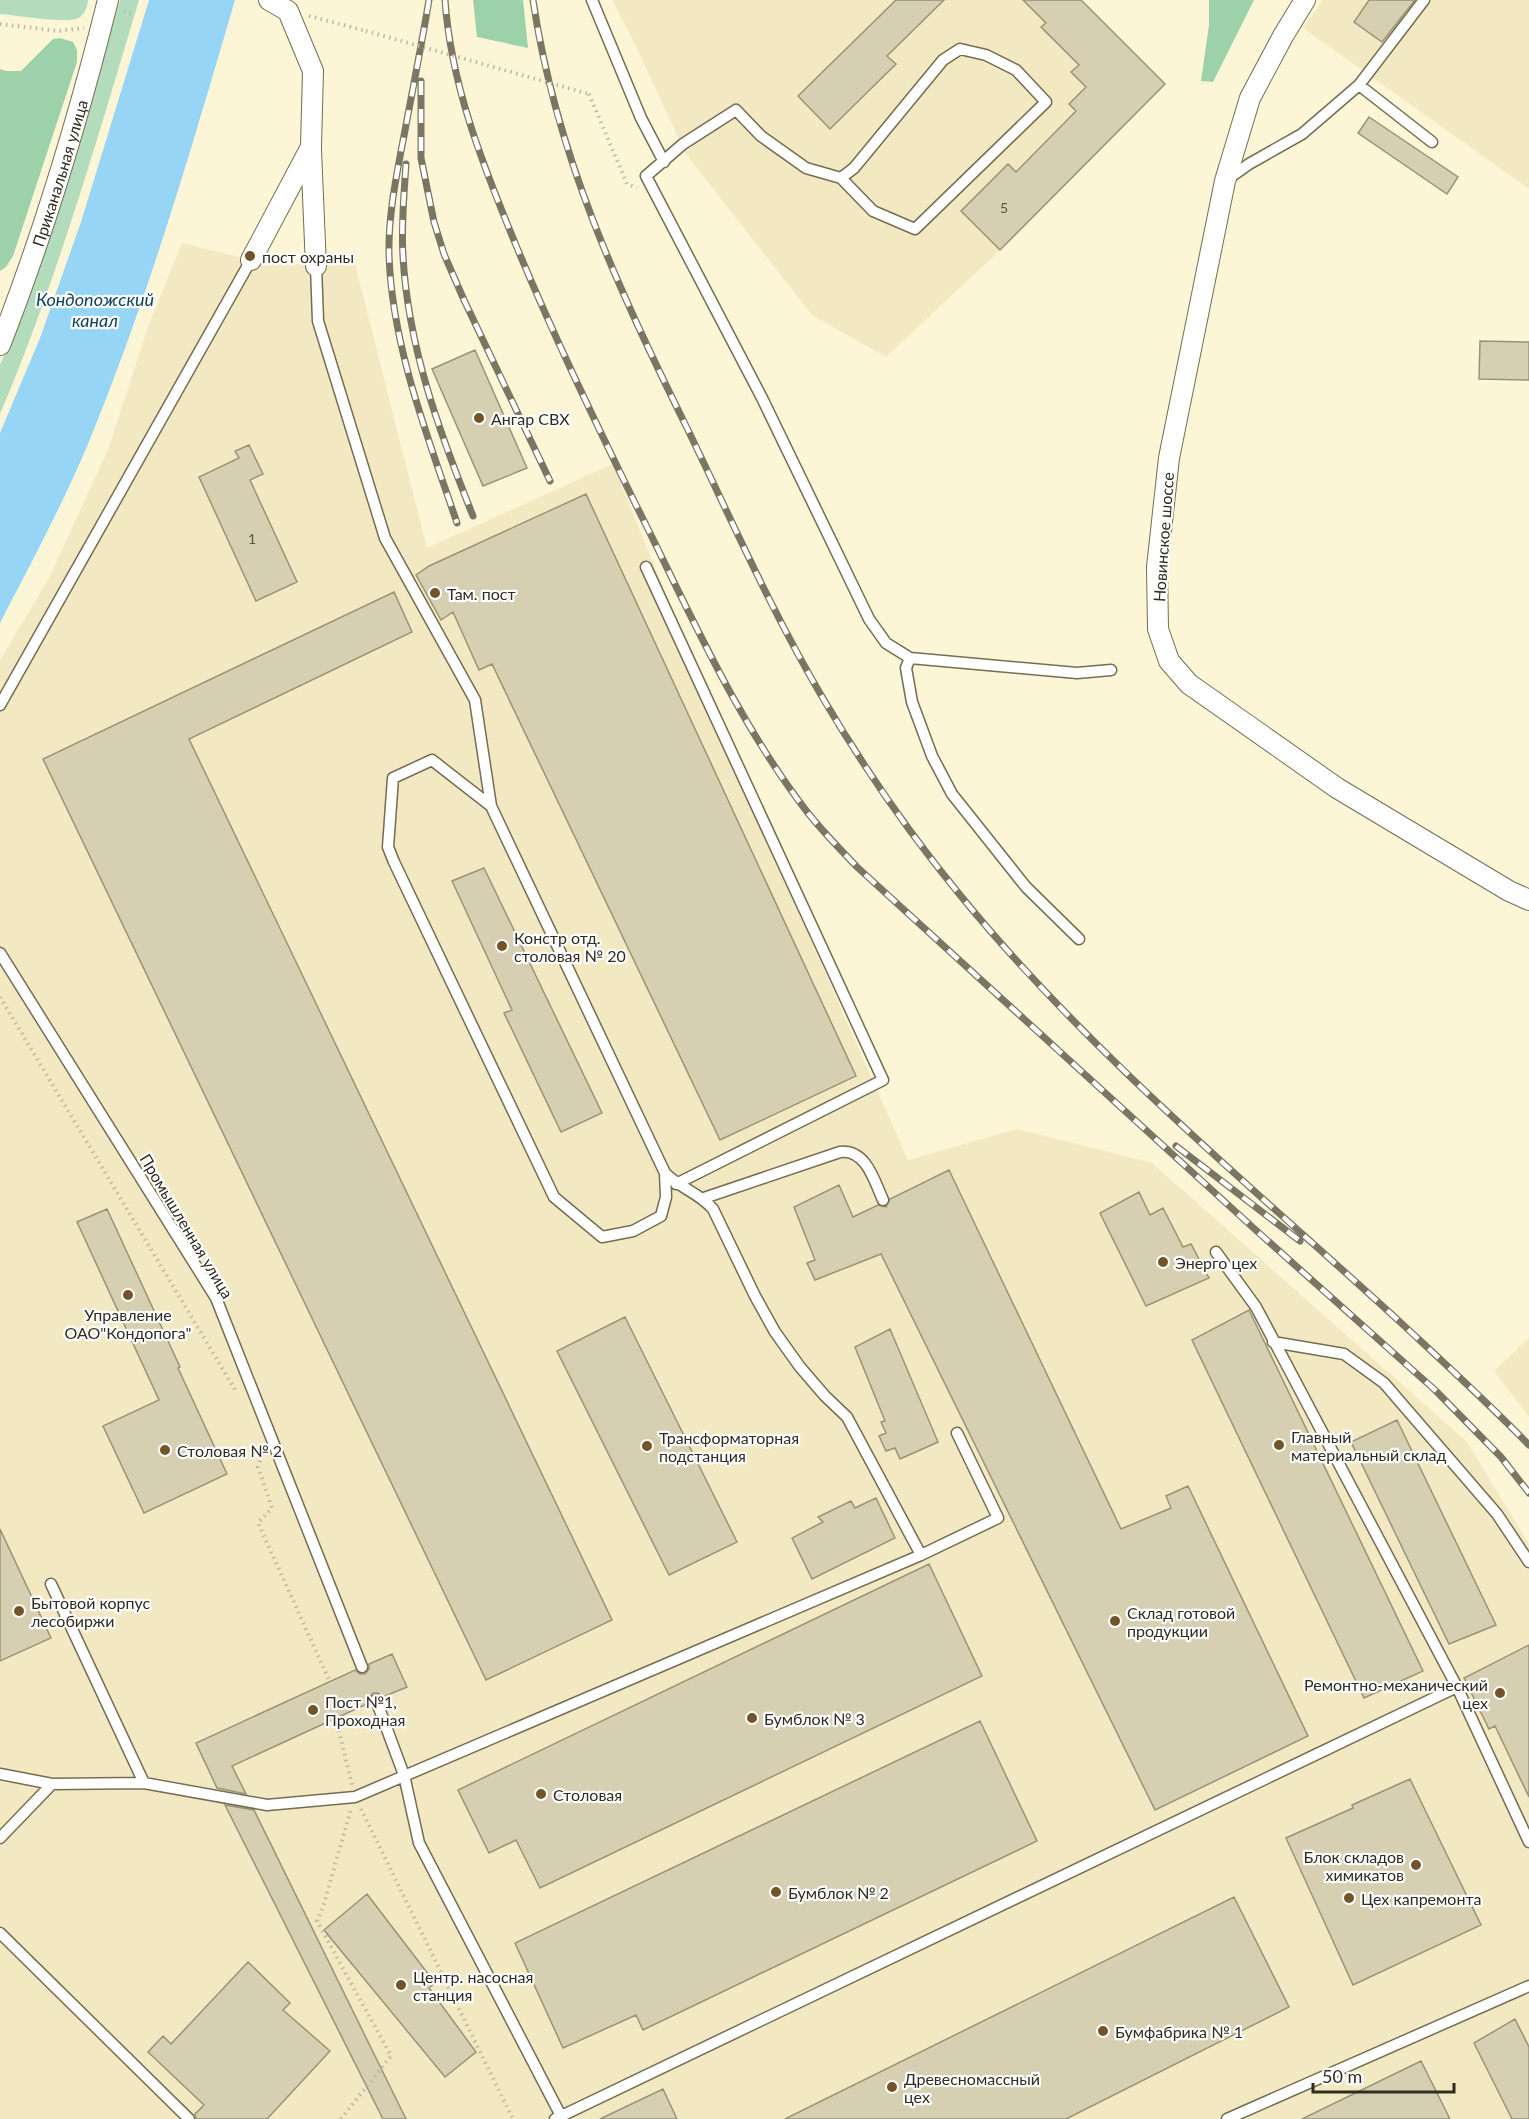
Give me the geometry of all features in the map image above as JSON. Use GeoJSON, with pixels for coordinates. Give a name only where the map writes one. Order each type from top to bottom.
{"type":"FeatureCollection","features":[{"type":"Feature","properties":{"kind":"street"},"geometry":{"type":"LineString","coordinates":[[269,0],[290,5],[313,71],[311,147],[316,266]]}},
{"type":"Feature","properties":{"kind":"street","name":"Новинское шоссе"},"geometry":{"type":"LineString","coordinates":[[1305,0],[1250,98],[1226,181],[1169,458],[1157,567],[1158,629],[1169,661],[1189,684],[1337,788],[1509,891],[1529,900]]}},
{"type":"Feature","properties":{"kind":"street","name":"Приканальная улица"},"geometry":{"type":"LineString","coordinates":[[0,345],[50,201],[102,23],[115,5]]}},
{"type":"Feature","properties":{"kind":"street"},"geometry":{"type":"LineString","coordinates":[[251,260],[311,147]]}},
{"type":"Feature","properties":{"kind":"lane"},"geometry":{"type":"LineString","coordinates":[[592,0],[642,118],[664,162]]}},
{"type":"Feature","properties":{"kind":"lane"},"geometry":{"type":"LineString","coordinates":[[1226,181],[1250,164],[1302,134],[1359,85],[1424,0]]}},
{"type":"Feature","properties":{"kind":"lane"},"geometry":{"type":"LineString","coordinates":[[840,178],[854,168],[942,60],[960,49],[986,55],[1016,70],[1046,102],[915,229],[873,211],[840,178],[806,168],[761,136],[736,110],[683,144],[646,176],[762,398],[869,619],[886,644],[910,658],[1077,673],[1111,670]]}},
{"type":"Feature","properties":{"kind":"lane"},"geometry":{"type":"LineString","coordinates":[[1359,85],[1432,142]]}},
{"type":"Feature","properties":{"kind":"lane"},"geometry":{"type":"LineString","coordinates":[[0,705],[251,260]]}},
{"type":"Feature","properties":{"kind":"lane"},"geometry":{"type":"LineString","coordinates":[[316,266],[318,321],[385,538],[475,700],[491,806],[665,1173],[676,1184],[704,1198],[713,1209],[775,1332],[800,1367],[847,1417],[921,1555]]}},
{"type":"Feature","properties":{"kind":"lane"},"geometry":{"type":"LineString","coordinates":[[646,567],[883,1080],[676,1184]]}},
{"type":"Feature","properties":{"kind":"lane"},"geometry":{"type":"LineString","coordinates":[[910,658],[906,668],[912,702],[932,756],[952,795],[1026,887],[1079,939]]}},
{"type":"Feature","properties":{"kind":"lane"},"geometry":{"type":"LineString","coordinates":[[491,806],[432,760],[393,778],[388,847],[394,862],[554,1197],[602,1237],[633,1231],[661,1216],[666,1197],[665,1173]]}},
{"type":"Feature","properties":{"kind":"lane","name":"Промышленная улица"},"geometry":{"type":"LineString","coordinates":[[0,953],[216,1298],[363,1667]]}},
{"type":"Feature","properties":{"kind":"lane"},"geometry":{"type":"LineString","coordinates":[[704,1198],[849,1150],[863,1160],[883,1200]]}},
{"type":"Feature","properties":{"kind":"lane"},"geometry":{"type":"LineString","coordinates":[[1216,1252],[1256,1307],[1457,1687],[1529,1842]]}},
{"type":"Feature","properties":{"kind":"lane"},"geometry":{"type":"LineString","coordinates":[[1273,1342],[1344,1354],[1384,1383],[1497,1514],[1529,1562]]}},
{"type":"Feature","properties":{"kind":"lane"},"geometry":{"type":"LineString","coordinates":[[1,1773],[52,1784],[144,1783],[267,1805],[355,1797],[921,1555],[998,1518],[957,1432]]}},
{"type":"Feature","properties":{"kind":"lane"},"geometry":{"type":"LineString","coordinates":[[51,1584],[144,1783]]}},
{"type":"Feature","properties":{"kind":"lane"},"geometry":{"type":"LineString","coordinates":[[376,1700],[404,1775],[419,1843],[558,2117],[1457,1687]]}},
{"type":"Feature","properties":{"kind":"lane"},"geometry":{"type":"LineString","coordinates":[[0,1838],[52,1784]]}},
{"type":"Feature","properties":{"kind":"lane"},"geometry":{"type":"LineString","coordinates":[[0,1933],[189,2119]]}},
{"type":"Feature","properties":{"kind":"lane"},"geometry":{"type":"LineString","coordinates":[[1227,2119],[1529,1986]]}},
{"type":"Feature","properties":{"kind":"path"},"geometry":{"type":"LineString","coordinates":[[115,5],[133,14]]}},
{"type":"Feature","properties":{"kind":"path"},"geometry":{"type":"LineString","coordinates":[[290,5],[366,31],[589,94],[627,184]]}},
{"type":"Feature","properties":{"kind":"path"},"geometry":{"type":"LineString","coordinates":[[0,24],[69,31],[102,23]]}},
{"type":"Feature","properties":{"kind":"path"},"geometry":{"type":"LineString","coordinates":[[0,997],[242,1403]]}},
{"type":"Feature","properties":{"kind":"path"},"geometry":{"type":"LineString","coordinates":[[263,1451],[258,1467],[272,1508],[258,1523],[330,1682]]}},
{"type":"Feature","properties":{"kind":"path"},"geometry":{"type":"LineString","coordinates":[[336,1719],[355,1797],[513,2119]]}},
{"type":"Feature","properties":{"kind":"path"},"geometry":{"type":"LineString","coordinates":[[341,2119],[391,2056],[317,1922],[355,1797]]}},
{"type":"Feature","properties":{"kind":"shaded area"},"geometry":{"type":"Polygon","coordinates":[[[612,0],[1081,0],[1165,84],[1000,250],[886,357],[812,315],[686,154],[612,0]]]}},
{"type":"Feature","properties":{"kind":"shaded area"},"geometry":{"type":"Polygon","coordinates":[[[1323,0],[1529,0],[1529,189],[1303,28],[1323,0]]]}},
{"type":"Feature","properties":{"kind":"shaded area"},"geometry":{"type":"Polygon","coordinates":[[[182,243],[251,260],[316,266],[354,260],[427,548],[613,464],[754,812],[908,1160],[1017,1129],[1152,1163],[1467,1442],[1529,1544],[1529,2119],[0,2119],[0,660],[49,578],[108,450],[149,324],[182,243]]]}},
{"type":"Feature","properties":{"kind":"shaded area"},"geometry":{"type":"Polygon","coordinates":[[[1529,1338],[1529,1417],[1494,1371],[1529,1338]]]}},
{"type":"Feature","properties":{"kind":"green space"},"geometry":{"type":"Polygon","coordinates":[[[0,0],[88,0],[86,9],[80,17],[65,20],[0,14],[0,0]]]}},
{"type":"Feature","properties":{"kind":"green space"},"geometry":{"type":"Polygon","coordinates":[[[120,0],[139,0],[58,261],[0,414],[0,365],[24,307],[120,0]]]}},
{"type":"Feature","properties":{"kind":"green space"},"geometry":{"type":"Polygon","coordinates":[[[473,0],[523,0],[528,48],[477,37],[473,0]]]}},
{"type":"Feature","properties":{"kind":"green space"},"geometry":{"type":"Polygon","coordinates":[[[1209,0],[1254,0],[1213,82],[1201,81],[1209,25],[1209,0]]]}},
{"type":"Feature","properties":{"kind":"green space"},"geometry":{"type":"Polygon","coordinates":[[[60,38],[73,42],[77,50],[77,62],[13,256],[6,267],[0,271],[0,69],[21,71],[53,39],[60,38]]]}},
{"type":"Feature","properties":{"kind":"water","name":"Кондопожский канал"},"geometry":{"type":"Polygon","coordinates":[[[149,0],[235,0],[168,222],[111,385],[69,486],[0,623],[0,433],[40,338],[81,222],[149,0]]]}},
{"type":"Feature","properties":{"kind":"building"},"geometry":{"type":"Polygon","coordinates":[[[896,0],[944,0],[887,56],[896,64],[830,129],[798,96],[896,0]]]}},
{"type":"Feature","properties":{"kind":"building"},"geometry":{"type":"Polygon","coordinates":[[[1023,0],[1081,0],[1165,84],[1000,250],[961,211],[1008,164],[1016,172],[1076,111],[1069,104],[1086,87],[1071,72],[1079,65],[1041,27],[1046,23],[1023,0]]]}},
{"type":"Feature","properties":{"kind":"building"},"geometry":{"type":"Polygon","coordinates":[[[1369,0],[1415,0],[1382,42],[1354,22],[1369,0]]]}},
{"type":"Feature","properties":{"kind":"building"},"geometry":{"type":"Polygon","coordinates":[[[1369,117],[1458,177],[1447,194],[1358,133],[1369,117]]]}},
{"type":"Feature","properties":{"kind":"building"},"geometry":{"type":"Polygon","coordinates":[[[1480,341],[1529,342],[1529,380],[1479,379],[1480,341]]]}},
{"type":"Feature","properties":{"kind":"building","name":"Ангар СВХ"},"geometry":{"type":"Polygon","coordinates":[[[475,350],[527,468],[483,486],[432,369],[475,350]]]}},
{"type":"Feature","properties":{"kind":"building"},"geometry":{"type":"Polygon","coordinates":[[[249,445],[263,474],[250,480],[297,582],[256,601],[199,477],[239,458],[235,451],[249,445]]]}},
{"type":"Feature","properties":{"kind":"building"},"geometry":{"type":"Polygon","coordinates":[[[586,494],[856,1076],[720,1140],[492,664],[479,670],[453,612],[441,620],[416,575],[429,566],[586,494]]]}},
{"type":"Feature","properties":{"kind":"building"},"geometry":{"type":"Polygon","coordinates":[[[394,592],[412,632],[189,739],[612,1620],[486,1680],[43,759],[394,592]]]}},
{"type":"Feature","properties":{"kind":"building","name":"Констр отд. столовая № 20"},"geometry":{"type":"Polygon","coordinates":[[[484,868],[602,1113],[561,1132],[504,1013],[512,1010],[452,881],[484,868]]]}},
{"type":"Feature","properties":{"kind":"building","name":"Склад готовой продукции"},"geometry":{"type":"Polygon","coordinates":[[[949,1170],[1121,1529],[1171,1508],[1166,1496],[1188,1486],[1308,1736],[1155,1810],[881,1254],[815,1280],[807,1263],[815,1260],[794,1207],[839,1185],[853,1217],[878,1205],[886,1207],[890,1199],[949,1170]]]}},
{"type":"Feature","properties":{"kind":"building","name":"Энерго цех"},"geometry":{"type":"Polygon","coordinates":[[[1139,1192],[1150,1215],[1163,1208],[1183,1247],[1191,1244],[1209,1278],[1146,1306],[1100,1213],[1139,1192]]]}},
{"type":"Feature","properties":{"kind":"building"},"geometry":{"type":"Polygon","coordinates":[[[107,1209],[227,1474],[144,1513],[103,1426],[159,1400],[77,1222],[107,1209]]]}},
{"type":"Feature","properties":{"kind":"building","name":"Главный материальный склад"},"geometry":{"type":"Polygon","coordinates":[[[1249,1310],[1423,1671],[1364,1698],[1192,1340],[1249,1310]]]}},
{"type":"Feature","properties":{"kind":"building","name":"Трансформаторная подстанция"},"geometry":{"type":"Polygon","coordinates":[[[625,1317],[737,1542],[669,1575],[557,1351],[625,1317]]]}},
{"type":"Feature","properties":{"kind":"building"},"geometry":{"type":"Polygon","coordinates":[[[890,1329],[938,1442],[900,1459],[895,1448],[886,1451],[879,1436],[886,1433],[881,1422],[885,1421],[855,1347],[890,1329]]]}},
{"type":"Feature","properties":{"kind":"building"},"geometry":{"type":"Polygon","coordinates":[[[1397,1420],[1496,1625],[1449,1644],[1351,1442],[1397,1420]]]}},
{"type":"Feature","properties":{"kind":"building"},"geometry":{"type":"Polygon","coordinates":[[[876,1498],[895,1538],[812,1579],[792,1538],[823,1522],[818,1517],[851,1501],[855,1508],[876,1498]]]}},
{"type":"Feature","properties":{"kind":"building","name":"Бытовой корпус лесобиржи"},"geometry":{"type":"Polygon","coordinates":[[[0,1529],[51,1638],[0,1661],[0,1529]]]}},
{"type":"Feature","properties":{"kind":"building","name":"Бумблок № 3"},"geometry":{"type":"Polygon","coordinates":[[[929,1564],[982,1676],[540,1888],[516,1840],[489,1853],[458,1790],[929,1564]]]}},
{"type":"Feature","properties":{"kind":"building","name":"Ремонтно-механический цех"},"geometry":{"type":"Polygon","coordinates":[[[1529,1645],[1529,1797],[1495,1726],[1489,1729],[1464,1678],[1529,1645]]]}},
{"type":"Feature","properties":{"kind":"building","name":"Пост №1, Проходная"},"geometry":{"type":"Polygon","coordinates":[[[392,1654],[407,1687],[383,1697],[378,1693],[373,1693],[369,1698],[369,1703],[232,1766],[246,1794],[217,1788],[196,1743],[355,1670],[360,1674],[365,1674],[369,1669],[369,1664],[392,1654]]]}},
{"type":"Feature","properties":{"kind":"building","name":"Бумблок № 2"},"geometry":{"type":"Polygon","coordinates":[[[980,1721],[1037,1841],[643,2030],[636,2015],[563,2048],[515,1943],[980,1721]]]}},
{"type":"Feature","properties":{"kind":"building"},"geometry":{"type":"Polygon","coordinates":[[[1410,1779],[1481,1925],[1353,1985],[1286,1838],[1410,1779]]]}},
{"type":"Feature","properties":{"kind":"building"},"geometry":{"type":"Polygon","coordinates":[[[225,1805],[254,1810],[406,2119],[383,2119],[225,1805]]]}},
{"type":"Feature","properties":{"kind":"building","name":"Центр. насосная станция"},"geometry":{"type":"Polygon","coordinates":[[[367,1894],[435,1983],[429,1988],[476,2052],[445,2077],[324,1930],[367,1894]]]}},
{"type":"Feature","properties":{"kind":"building","name":"Бумфабрика № 1"},"geometry":{"type":"Polygon","coordinates":[[[1234,1897],[1289,2007],[1066,2119],[785,2119],[1234,1897]]]}},
{"type":"Feature","properties":{"kind":"building"},"geometry":{"type":"Polygon","coordinates":[[[248,1962],[290,2003],[283,2010],[330,2051],[267,2119],[196,2119],[195,2114],[204,2105],[148,2052],[163,2036],[171,2044],[248,1962]]]}},
{"type":"Feature","properties":{"kind":"building"},"geometry":{"type":"Polygon","coordinates":[[[1515,2019],[1529,2047],[1529,2119],[1512,2119],[1474,2043],[1515,2019]]]}},
{"type":"Feature","properties":{"kind":"building"},"geometry":{"type":"Polygon","coordinates":[[[1421,2061],[1450,2119],[1302,2119],[1421,2061]]]}},
{"type":"Feature","properties":{"kind":"building"},"geometry":{"type":"Polygon","coordinates":[[[663,2089],[677,2119],[600,2119],[663,2089]]]}},
{"type":"Feature","properties":{"kind":"railway"},"geometry":{"type":"LineString","coordinates":[[429,0],[394,190],[389,255],[397,324],[404,358],[457,523]]}},
{"type":"Feature","properties":{"kind":"railway"},"geometry":{"type":"LineString","coordinates":[[445,0],[454,62],[469,121],[527,272],[587,404],[714,662],[758,740],[782,777],[814,820],[857,867],[1435,1390],[1501,1457],[1529,1493]]}},
{"type":"Feature","properties":{"kind":"railway"},"geometry":{"type":"LineString","coordinates":[[533,0],[543,58],[574,168],[593,221],[638,326],[785,630],[837,721],[887,798],[960,895],[1062,1009],[1172,1116],[1399,1321],[1529,1445]]}},
{"type":"Feature","properties":{"kind":"railway"},"geometry":{"type":"LineString","coordinates":[[421,81],[421,158],[434,222],[444,254],[550,481]]}},
{"type":"Feature","properties":{"kind":"railway"},"geometry":{"type":"LineString","coordinates":[[406,164],[402,245],[411,323],[437,420],[473,516]]}},
{"type":"Feature","properties":{"kind":"railway"},"geometry":{"type":"LineString","coordinates":[[1176,1146],[1300,1241]]}},
{"type":"Feature","properties":{"kind":"place","name":"пост охраны"},"geometry":{"type":"Point","coordinates":[250,256]}},
{"type":"Feature","properties":{"kind":"place","name":"Ангар СВХ"},"geometry":{"type":"Point","coordinates":[479,418]}},
{"type":"Feature","properties":{"kind":"place","name":"Там. пост"},"geometry":{"type":"Point","coordinates":[435,593]}},
{"type":"Feature","properties":{"kind":"place","name":"Констр отд. столовая № 20"},"geometry":{"type":"Point","coordinates":[502,946]}},
{"type":"Feature","properties":{"kind":"place","name":"Энерго цех"},"geometry":{"type":"Point","coordinates":[1163,1262]}},
{"type":"Feature","properties":{"kind":"place","name":"Управление ОАО\"Кондопога\""},"geometry":{"type":"Point","coordinates":[128,1295]}},
{"type":"Feature","properties":{"kind":"place","name":"Главный материальный склад"},"geometry":{"type":"Point","coordinates":[1279,1445]}},
{"type":"Feature","properties":{"kind":"place","name":"Трансформаторная подстанция"},"geometry":{"type":"Point","coordinates":[647,1446]}},
{"type":"Feature","properties":{"kind":"place","name":"Столовая № 2"},"geometry":{"type":"Point","coordinates":[165,1450]}},
{"type":"Feature","properties":{"kind":"place","name":"Бытовой корпус лесобиржи"},"geometry":{"type":"Point","coordinates":[19,1611]}},
{"type":"Feature","properties":{"kind":"place","name":"Склад готовой продукции"},"geometry":{"type":"Point","coordinates":[1115,1621]}},
{"type":"Feature","properties":{"kind":"place","name":"Ремонтно-механический цех"},"geometry":{"type":"Point","coordinates":[1500,1693]}},
{"type":"Feature","properties":{"kind":"place","name":"Пост №1, Проходная"},"geometry":{"type":"Point","coordinates":[313,1710]}},
{"type":"Feature","properties":{"kind":"place","name":"Бумблок № 3"},"geometry":{"type":"Point","coordinates":[752,1718]}},
{"type":"Feature","properties":{"kind":"place","name":"Столовая"},"geometry":{"type":"Point","coordinates":[541,1794]}},
{"type":"Feature","properties":{"kind":"place","name":"Блок складов химикатов"},"geometry":{"type":"Point","coordinates":[1416,1865]}},
{"type":"Feature","properties":{"kind":"place","name":"Бумблок № 2"},"geometry":{"type":"Point","coordinates":[776,1892]}},
{"type":"Feature","properties":{"kind":"place","name":"Цех капремонта"},"geometry":{"type":"Point","coordinates":[1349,1898]}},
{"type":"Feature","properties":{"kind":"place","name":"Центр. насосная станция"},"geometry":{"type":"Point","coordinates":[401,1985]}},
{"type":"Feature","properties":{"kind":"place","name":"Бумфабрика № 1"},"geometry":{"type":"Point","coordinates":[1103,2031]}},
{"type":"Feature","properties":{"kind":"place","name":"Древесномассный цех"},"geometry":{"type":"Point","coordinates":[892,2087]}}]}
